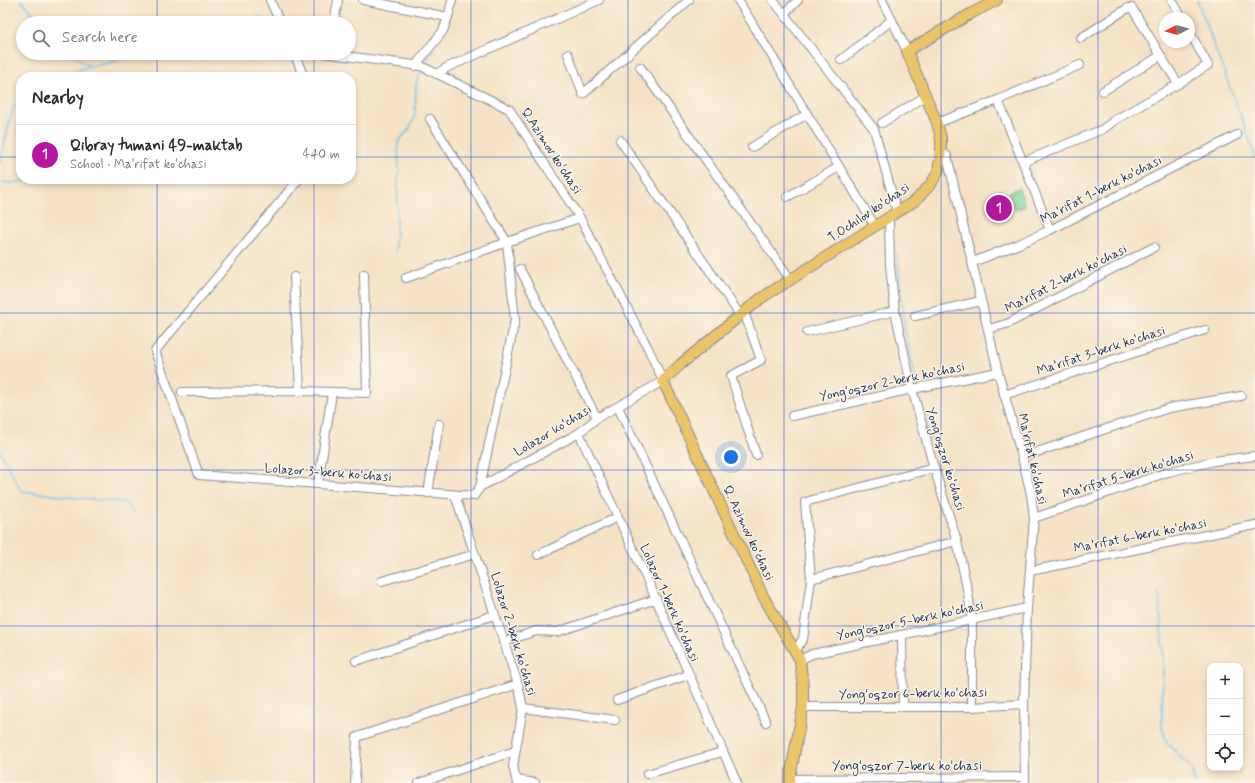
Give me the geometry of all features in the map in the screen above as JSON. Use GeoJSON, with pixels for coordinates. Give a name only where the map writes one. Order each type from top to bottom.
{"type":"FeatureCollection","features":[{"type":"Feature","properties":{"kind":"main road"},"geometry":{"type":"LineString","coordinates":[[907,51],[997,0]]}},
{"type":"Feature","properties":{"kind":"main road","name":"T.Ochilov ko'chasi"},"geometry":{"type":"LineString","coordinates":[[663,381],[760,299],[916,200],[931,184],[938,172],[941,138],[937,123],[907,51]]}},
{"type":"Feature","properties":{"kind":"main road","name":"Q. Azimov ko'chasi"},"geometry":{"type":"LineString","coordinates":[[663,381],[763,596],[797,655]]}},
{"type":"Feature","properties":{"kind":"main road"},"geometry":{"type":"LineString","coordinates":[[789,781],[803,707],[803,686],[797,655]]}},
{"type":"Feature","properties":{"kind":"street"},"geometry":{"type":"LineString","coordinates":[[270,0],[277,16]]}},
{"type":"Feature","properties":{"kind":"street"},"geometry":{"type":"LineString","coordinates":[[335,16],[338,0]]}},
{"type":"Feature","properties":{"kind":"street"},"geometry":{"type":"LineString","coordinates":[[363,0],[448,17]]}},
{"type":"Feature","properties":{"kind":"street"},"geometry":{"type":"LineString","coordinates":[[415,66],[443,30],[452,0]]}},
{"type":"Feature","properties":{"kind":"street"},"geometry":{"type":"LineString","coordinates":[[436,74],[448,67],[599,0]]}},
{"type":"Feature","properties":{"kind":"street"},"geometry":{"type":"LineString","coordinates":[[568,54],[583,94],[689,0]]}},
{"type":"Feature","properties":{"kind":"street"},"geometry":{"type":"LineString","coordinates":[[738,0],[875,226]]}},
{"type":"Feature","properties":{"kind":"street","name":"Yong'oqzor ko'chasi"},"geometry":{"type":"LineString","coordinates":[[773,0],[874,129],[893,215],[890,266],[895,311],[912,389],[934,468],[957,541],[968,593],[972,620],[972,706]]}},
{"type":"Feature","properties":{"kind":"street"},"geometry":{"type":"LineString","coordinates":[[784,14],[798,0]]}},
{"type":"Feature","properties":{"kind":"street"},"geometry":{"type":"LineString","coordinates":[[882,0],[907,51]]}},
{"type":"Feature","properties":{"kind":"street"},"geometry":{"type":"LineString","coordinates":[[1172,0],[1179,12]]}},
{"type":"Feature","properties":{"kind":"street"},"geometry":{"type":"LineString","coordinates":[[1081,38],[1128,8],[1132,8],[1178,84]]}},
{"type":"Feature","properties":{"kind":"street"},"geometry":{"type":"LineString","coordinates":[[841,60],[892,20]]}},
{"type":"Feature","properties":{"kind":"street"},"geometry":{"type":"LineString","coordinates":[[1024,162],[1103,129],[1115,120],[1208,65],[1195,42]]}},
{"type":"Feature","properties":{"kind":"street"},"geometry":{"type":"LineString","coordinates":[[1103,91],[1160,56]]}},
{"type":"Feature","properties":{"kind":"street","name":"Q.Azimov ko'chasi"},"geometry":{"type":"LineString","coordinates":[[356,57],[421,66],[509,109],[580,218],[648,348],[663,381]]}},
{"type":"Feature","properties":{"kind":"street"},"geometry":{"type":"LineString","coordinates":[[297,60],[302,72]]}},
{"type":"Feature","properties":{"kind":"street"},"geometry":{"type":"LineString","coordinates":[[937,123],[998,100],[1080,65]]}},
{"type":"Feature","properties":{"kind":"street"},"geometry":{"type":"LineString","coordinates":[[640,68],[791,280]]}},
{"type":"Feature","properties":{"kind":"street"},"geometry":{"type":"LineString","coordinates":[[882,123],[926,96]]}},
{"type":"Feature","properties":{"kind":"street"},"geometry":{"type":"LineString","coordinates":[[998,100],[1050,230]]}},
{"type":"Feature","properties":{"kind":"street"},"geometry":{"type":"LineString","coordinates":[[752,147],[808,114]]}},
{"type":"Feature","properties":{"kind":"street"},"geometry":{"type":"LineString","coordinates":[[430,119],[507,242],[515,320],[480,487]]}},
{"type":"Feature","properties":{"kind":"street","name":"Ma’rifat 1-berk ko'chasi"},"geometry":{"type":"LineString","coordinates":[[973,262],[1050,230],[1237,135]]}},
{"type":"Feature","properties":{"kind":"street"},"geometry":{"type":"LineString","coordinates":[[620,140],[742,314],[761,360],[731,376],[756,455]]}},
{"type":"Feature","properties":{"kind":"street","name":"Ma'rifat ko'chasi"},"geometry":{"type":"LineString","coordinates":[[941,151],[947,156],[998,372],[1031,494],[1034,518],[1027,608],[1024,704],[1025,780]]}},
{"type":"Feature","properties":{"kind":"street"},"geometry":{"type":"LineString","coordinates":[[787,198],[839,167]]}},
{"type":"Feature","properties":{"kind":"street","name":"Lolazor 3-berk ko'chasi"},"geometry":{"type":"LineString","coordinates":[[295,184],[155,351],[199,475],[455,495]]}},
{"type":"Feature","properties":{"kind":"street"},"geometry":{"type":"LineString","coordinates":[[406,278],[580,218]]}},
{"type":"Feature","properties":{"kind":"street","name":"Ma’rifat 2-berk ko'chasi"},"geometry":{"type":"LineString","coordinates":[[989,329],[1009,323],[1154,247]]}},
{"type":"Feature","properties":{"kind":"street"},"geometry":{"type":"LineString","coordinates":[[520,269],[597,418]]}},
{"type":"Feature","properties":{"kind":"street"},"geometry":{"type":"LineString","coordinates":[[182,392],[300,391],[367,393],[364,274]]}},
{"type":"Feature","properties":{"kind":"street"},"geometry":{"type":"LineString","coordinates":[[294,276],[300,391]]}},
{"type":"Feature","properties":{"kind":"street"},"geometry":{"type":"LineString","coordinates":[[915,316],[981,301]]}},
{"type":"Feature","properties":{"kind":"street"},"geometry":{"type":"LineString","coordinates":[[807,332],[895,311]]}},
{"type":"Feature","properties":{"kind":"street","name":"Ma’rifat 3-berk ko'chasi"},"geometry":{"type":"LineString","coordinates":[[1004,395],[1205,330]]}},
{"type":"Feature","properties":{"kind":"street","name":"Yong‘oqzor 2-berk ko'chasi"},"geometry":{"type":"LineString","coordinates":[[792,416],[912,389],[998,372]]}},
{"type":"Feature","properties":{"kind":"street","name":"Lolazor ko'chasi"},"geometry":{"type":"LineString","coordinates":[[455,495],[474,496],[480,487],[579,433],[597,418],[663,381]]}},
{"type":"Feature","properties":{"kind":"street"},"geometry":{"type":"LineString","coordinates":[[318,484],[332,392]]}},
{"type":"Feature","properties":{"kind":"street"},"geometry":{"type":"LineString","coordinates":[[1022,457],[1169,408],[1240,396]]}},
{"type":"Feature","properties":{"kind":"street"},"geometry":{"type":"LineString","coordinates":[[618,407],[766,722]]}},
{"type":"Feature","properties":{"kind":"street"},"geometry":{"type":"LineString","coordinates":[[428,493],[439,424]]}},
{"type":"Feature","properties":{"kind":"street","name":"Lolazor 1-berk ko'chasi"},"geometry":{"type":"LineString","coordinates":[[579,433],[656,599],[688,675],[737,783]]}},
{"type":"Feature","properties":{"kind":"street","name":"Ma’rifat 5-berk ko'chasi"},"geometry":{"type":"LineString","coordinates":[[1034,518],[1168,472],[1214,461],[1255,456]]}},
{"type":"Feature","properties":{"kind":"street"},"geometry":{"type":"LineString","coordinates":[[797,655],[803,638],[811,579],[805,502],[934,468]]}},
{"type":"Feature","properties":{"kind":"street","name":"Lolazor 2-berk ko'chasi"},"geometry":{"type":"LineString","coordinates":[[455,495],[518,684],[523,708],[513,766],[517,782]]}},
{"type":"Feature","properties":{"kind":"street"},"geometry":{"type":"LineString","coordinates":[[538,555],[618,517]]}},
{"type":"Feature","properties":{"kind":"street","name":"Ma’rifat 6-berk ko'chasi"},"geometry":{"type":"LineString","coordinates":[[1030,571],[1255,526]]}},
{"type":"Feature","properties":{"kind":"street"},"geometry":{"type":"LineString","coordinates":[[811,579],[957,541]]}},
{"type":"Feature","properties":{"kind":"street"},"geometry":{"type":"LineString","coordinates":[[382,581],[475,554]]}},
{"type":"Feature","properties":{"kind":"street"},"geometry":{"type":"LineString","coordinates":[[503,642],[536,631],[557,632],[656,599]]}},
{"type":"Feature","properties":{"kind":"street","name":"Yong‘oqzor 5-berk ko'chasi"},"geometry":{"type":"LineString","coordinates":[[797,655],[812,654],[1027,608]]}},
{"type":"Feature","properties":{"kind":"street"},"geometry":{"type":"LineString","coordinates":[[356,661],[494,615]]}},
{"type":"Feature","properties":{"kind":"street"},"geometry":{"type":"LineString","coordinates":[[902,635],[902,707]]}},
{"type":"Feature","properties":{"kind":"street"},"geometry":{"type":"LineString","coordinates":[[617,700],[688,675]]}},
{"type":"Feature","properties":{"kind":"street"},"geometry":{"type":"LineString","coordinates":[[355,783],[357,737],[518,684]]}},
{"type":"Feature","properties":{"kind":"street","name":"Yong‘oqzor 6-berk ko'chasi"},"geometry":{"type":"LineString","coordinates":[[803,707],[902,707],[1024,704]]}},
{"type":"Feature","properties":{"kind":"street"},"geometry":{"type":"LineString","coordinates":[[523,708],[614,720]]}},
{"type":"Feature","properties":{"kind":"street"},"geometry":{"type":"LineString","coordinates":[[419,783],[515,751]]}},
{"type":"Feature","properties":{"kind":"street"},"geometry":{"type":"LineString","coordinates":[[647,774],[722,752]]}},
{"type":"Feature","properties":{"kind":"street","name":"Yong‘oqzor 7-berk ko'chasi"},"geometry":{"type":"LineString","coordinates":[[789,781],[1025,780]]}},
{"type":"Feature","properties":{"kind":"street"},"geometry":{"type":"LineString","coordinates":[[517,782],[535,783]]}},
{"type":"Feature","properties":{"kind":"green space"},"geometry":{"type":"Polygon","coordinates":[[[1019,188],[1026,206],[1015,210],[1009,192],[1019,188]]]}},
{"type":"Feature","properties":{"kind":"waterway"},"geometry":{"type":"LineString","coordinates":[[21,0],[36,16]]}},
{"type":"Feature","properties":{"kind":"waterway"},"geometry":{"type":"LineString","coordinates":[[1197,0],[1252,146],[1255,158]]}},
{"type":"Feature","properties":{"kind":"waterway"},"geometry":{"type":"LineString","coordinates":[[424,64],[433,50]]}},
{"type":"Feature","properties":{"kind":"waterway"},"geometry":{"type":"LineString","coordinates":[[80,60],[90,67]]}},
{"type":"Feature","properties":{"kind":"waterway"},"geometry":{"type":"LineString","coordinates":[[72,72],[117,60]]}},
{"type":"Feature","properties":{"kind":"waterway"},"geometry":{"type":"LineString","coordinates":[[395,251],[399,167],[398,142],[410,128],[415,115],[416,84],[420,72]]}},
{"type":"Feature","properties":{"kind":"waterway"},"geometry":{"type":"LineString","coordinates":[[0,162],[13,108],[16,106]]}},
{"type":"Feature","properties":{"kind":"waterway"},"geometry":{"type":"LineString","coordinates":[[0,182],[16,182]]}},
{"type":"Feature","properties":{"kind":"waterway"},"geometry":{"type":"LineString","coordinates":[[897,253],[905,330],[917,385]]}},
{"type":"Feature","properties":{"kind":"waterway"},"geometry":{"type":"LineString","coordinates":[[919,391],[930,440]]}},
{"type":"Feature","properties":{"kind":"waterway"},"geometry":{"type":"LineString","coordinates":[[0,451],[21,491],[125,502],[134,513]]}},
{"type":"Feature","properties":{"kind":"waterway"},"geometry":{"type":"LineString","coordinates":[[1159,593],[1163,658],[1162,727],[1167,743],[1191,768],[1195,783]]}},
{"type":"Feature","properties":{"kind":"place","name":"Qibray tumani 49-maktab"},"geometry":{"type":"Point","coordinates":[999,208]}}]}
